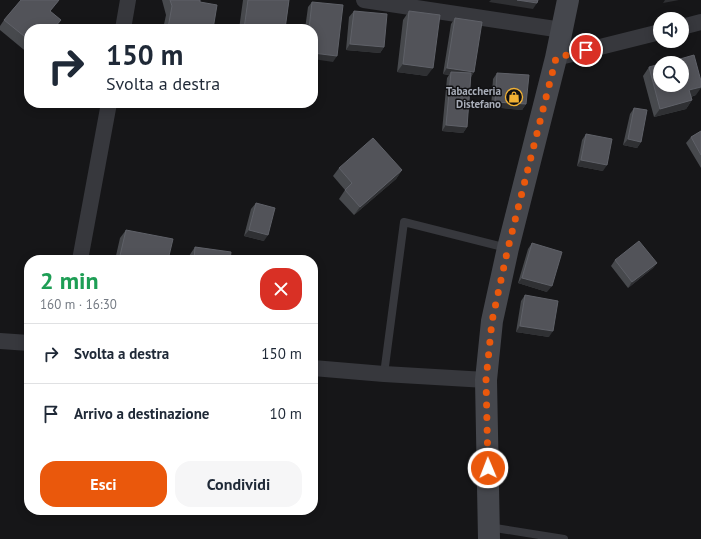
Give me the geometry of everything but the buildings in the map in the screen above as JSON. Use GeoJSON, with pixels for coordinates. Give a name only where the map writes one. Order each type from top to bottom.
{"type":"FeatureCollection","features":[{"type":"Feature","properties":{"kind":"main road"},"geometry":{"type":"LineString","coordinates":[[489,533],[486,380],[492,321],[508,248],[556,58],[568,0]]}},
{"type":"Feature","properties":{"kind":"street"},"geometry":{"type":"LineString","coordinates":[[124,24],[128,0]]}},
{"type":"Feature","properties":{"kind":"street"},"geometry":{"type":"LineString","coordinates":[[364,0],[562,30]]}},
{"type":"Feature","properties":{"kind":"street"},"geometry":{"type":"LineString","coordinates":[[689,25],[701,22]]}},
{"type":"Feature","properties":{"kind":"street"},"geometry":{"type":"LineString","coordinates":[[556,58],[653,34]]}},
{"type":"Feature","properties":{"kind":"street"},"geometry":{"type":"LineString","coordinates":[[81,255],[109,108]]}},
{"type":"Feature","properties":{"kind":"street"},"geometry":{"type":"LineString","coordinates":[[0,341],[24,343]]}},
{"type":"Feature","properties":{"kind":"street"},"geometry":{"type":"LineString","coordinates":[[318,368],[486,380]]}},
{"type":"Feature","properties":{"kind":"lane"},"geometry":{"type":"LineString","coordinates":[[384,374],[404,222],[508,248]]}},
{"type":"Feature","properties":{"kind":"lane"},"geometry":{"type":"LineString","coordinates":[[489,533],[564,539]]}},
{"type":"Feature","properties":{"kind":"place","name":"Tabaccheria Distefano"},"geometry":{"type":"Point","coordinates":[514,97]}},
{"type":"Feature","properties":{"kind":"route"},"geometry":{"type":"LineString","coordinates":[[488,468],[486,380],[492,321],[508,248],[556,58],[586,50]]}}]}
